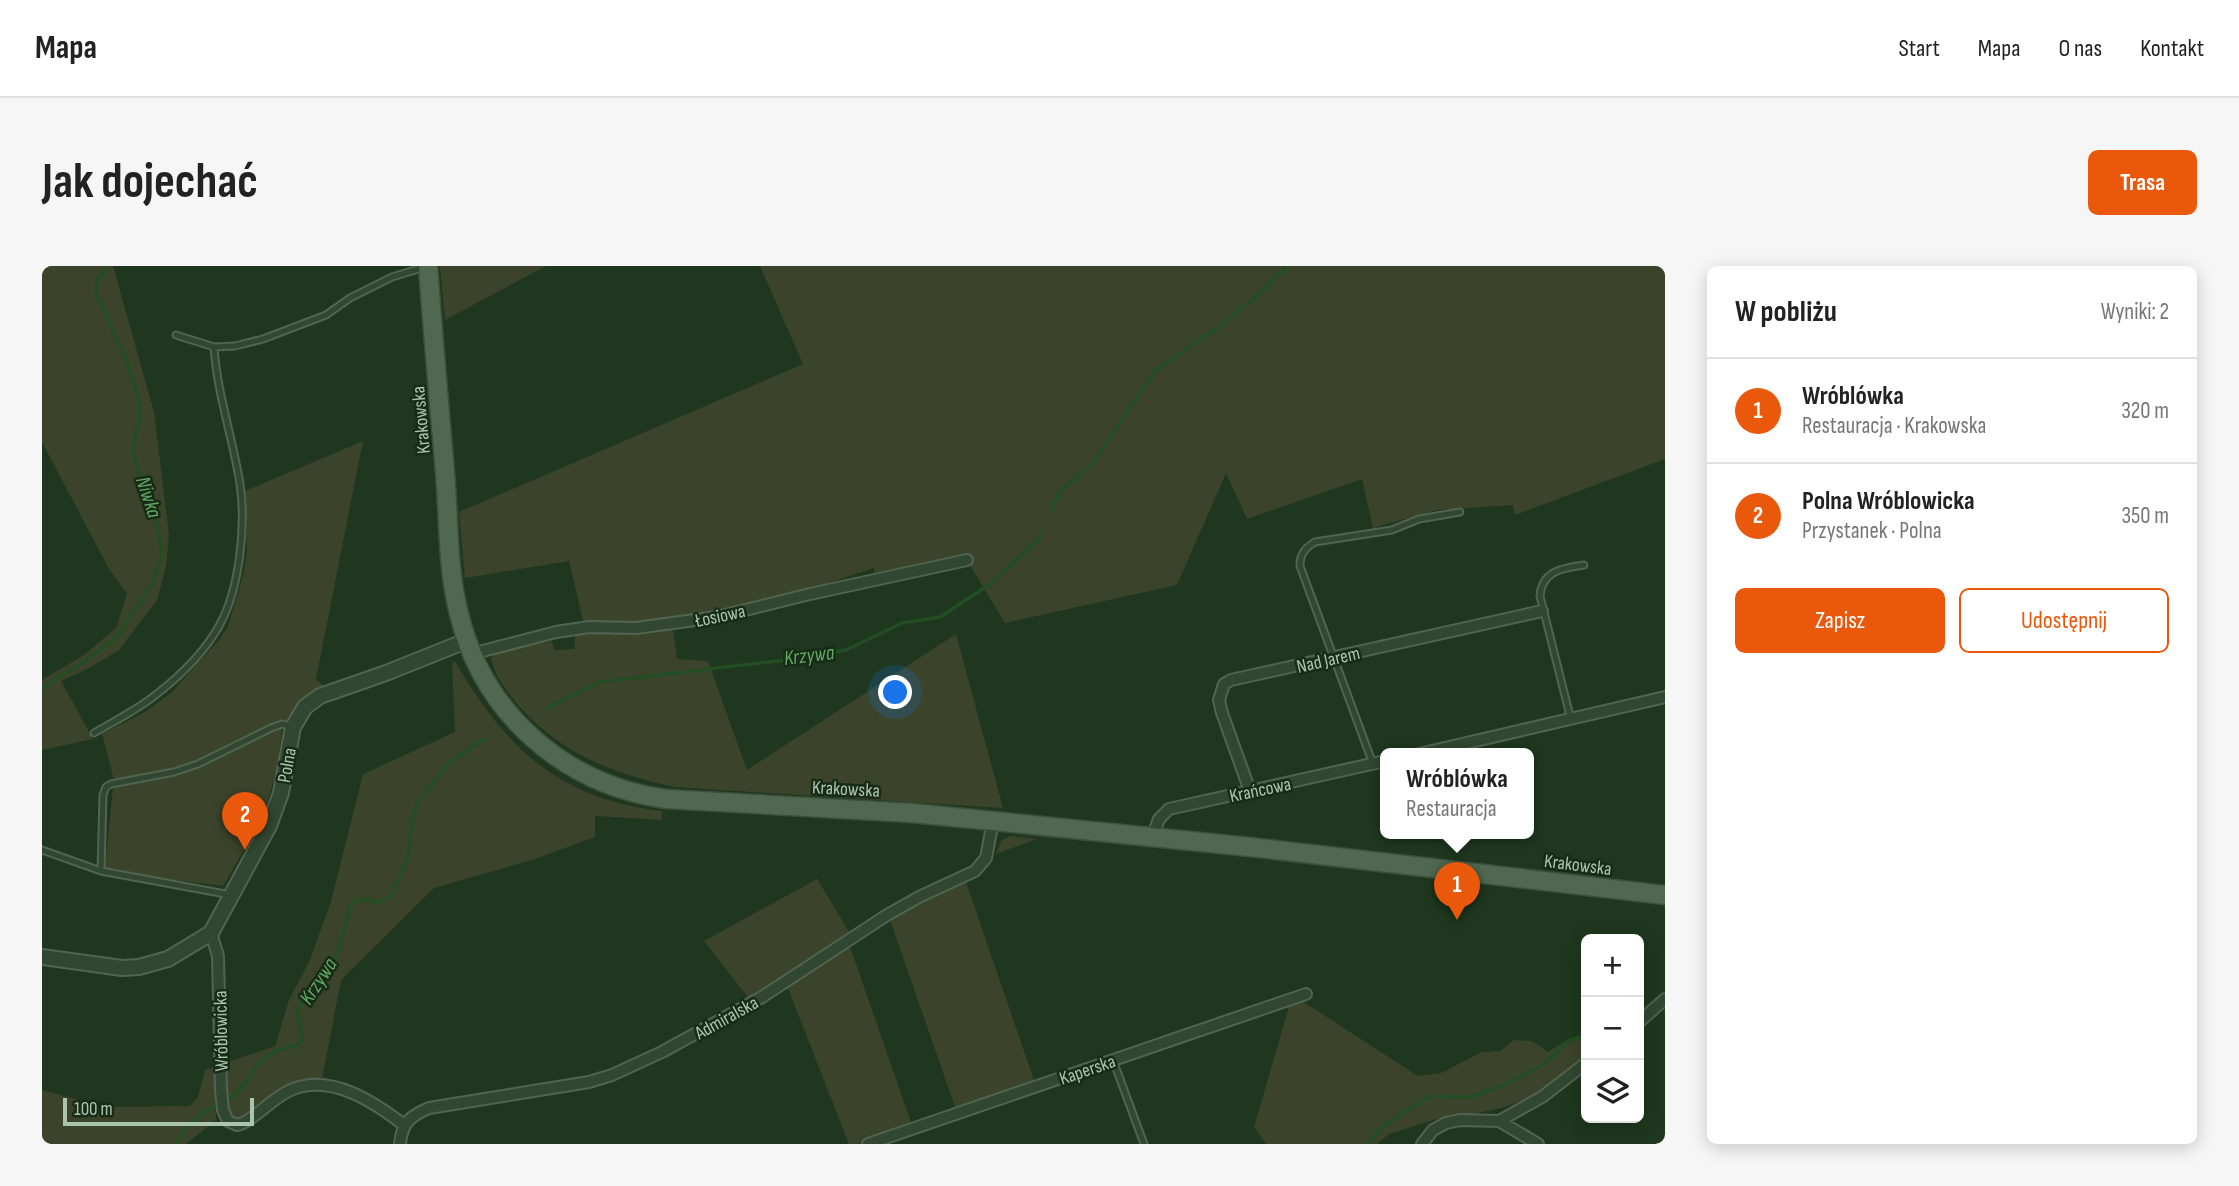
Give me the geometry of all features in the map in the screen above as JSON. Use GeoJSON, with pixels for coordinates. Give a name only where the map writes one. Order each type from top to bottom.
{"type":"FeatureCollection","features":[{"type":"Feature","properties":{"kind":"main road","name":"Krakowska"},"geometry":{"type":"LineString","coordinates":[[428,266],[450,555],[458,612],[469,648],[500,704],[529,736],[564,763],[610,786],[666,799],[887,811],[993,821],[1250,847],[1665,895]]}},
{"type":"Feature","properties":{"kind":"street","name":"Łosiowa"},"geometry":{"type":"LineString","coordinates":[[469,648],[589,627],[636,628],[717,617],[967,560]]}},
{"type":"Feature","properties":{"kind":"street","name":"Nad Jarem"},"geometry":{"type":"LineString","coordinates":[[1250,791],[1222,713],[1219,700],[1224,684],[1231,680],[1542,611]]}},
{"type":"Feature","properties":{"kind":"street","name":"Polna"},"geometry":{"type":"LineString","coordinates":[[211,933],[269,826],[281,793],[293,727],[305,706],[320,696],[469,648]]}},
{"type":"Feature","properties":{"kind":"street"},"geometry":{"type":"LineString","coordinates":[[1446,748],[1665,697]]}},
{"type":"Feature","properties":{"kind":"street","name":"Krańcowa"},"geometry":{"type":"LineString","coordinates":[[1152,838],[1159,819],[1169,809],[1380,762]]}},
{"type":"Feature","properties":{"kind":"street","name":"Admiralska"},"geometry":{"type":"LineString","coordinates":[[404,1125],[416,1114],[429,1108],[589,1082],[625,1070],[663,1052],[754,1003],[887,915],[952,880],[975,871],[986,858],[993,821]]}},
{"type":"Feature","properties":{"kind":"street"},"geometry":{"type":"LineString","coordinates":[[42,957],[122,968],[139,967],[168,959],[211,933]]}},
{"type":"Feature","properties":{"kind":"street","name":"Wróblowicka"},"geometry":{"type":"LineString","coordinates":[[211,933],[218,956],[223,1110],[232,1124],[243,1123],[292,1089],[319,1085],[340,1089],[362,1098],[404,1125]]}},
{"type":"Feature","properties":{"kind":"street","name":"Kaperska"},"geometry":{"type":"LineString","coordinates":[[868,1144],[1306,994]]}},
{"type":"Feature","properties":{"kind":"street"},"geometry":{"type":"LineString","coordinates":[[1644,1018],[1665,999]]}},
{"type":"Feature","properties":{"kind":"street"},"geometry":{"type":"LineString","coordinates":[[1499,1121],[1542,1097],[1581,1067]]}},
{"type":"Feature","properties":{"kind":"street"},"geometry":{"type":"LineString","coordinates":[[1422,1144],[1433,1130],[1460,1119],[1499,1121],[1538,1144]]}},
{"type":"Feature","properties":{"kind":"street"},"geometry":{"type":"LineString","coordinates":[[400,1144],[404,1125]]}},
{"type":"Feature","properties":{"kind":"lane"},"geometry":{"type":"LineString","coordinates":[[176,335],[214,347],[236,346],[263,339],[326,315],[350,298],[392,277],[428,266]]}},
{"type":"Feature","properties":{"kind":"lane"},"geometry":{"type":"LineString","coordinates":[[94,733],[136,709],[185,668],[221,623],[231,591],[238,567],[242,514],[240,485],[214,347]]}},
{"type":"Feature","properties":{"kind":"lane"},"geometry":{"type":"LineString","coordinates":[[1373,764],[1300,566],[1300,559],[1307,547],[1315,542],[1392,530],[1419,519],[1460,512]]}},
{"type":"Feature","properties":{"kind":"lane"},"geometry":{"type":"LineString","coordinates":[[1571,720],[1540,596],[1544,579],[1558,570],[1584,565]]}},
{"type":"Feature","properties":{"kind":"lane"},"geometry":{"type":"LineString","coordinates":[[101,871],[103,795],[106,787],[198,764],[271,727],[282,724],[293,727]]}},
{"type":"Feature","properties":{"kind":"lane"},"geometry":{"type":"LineString","coordinates":[[42,850],[101,871],[230,895]]}},
{"type":"Feature","properties":{"kind":"lane"},"geometry":{"type":"LineString","coordinates":[[1113,1060],[1144,1144]]}},
{"type":"Feature","properties":{"kind":"green space"},"geometry":{"type":"Polygon","coordinates":[[[42,266],[113,266],[154,412],[169,535],[166,567],[157,600],[119,650],[61,681],[93,739],[42,750],[42,680],[84,655],[116,628],[127,594],[109,569],[42,442],[42,266]]]}},
{"type":"Feature","properties":{"kind":"green space"},"geometry":{"type":"Polygon","coordinates":[[[440,266],[546,266],[445,320],[440,266]]]}},
{"type":"Feature","properties":{"kind":"green space"},"geometry":{"type":"Polygon","coordinates":[[[760,266],[1665,266],[1665,459],[1515,515],[1513,505],[1437,510],[1373,528],[1362,479],[1247,519],[1226,473],[1177,585],[1005,623],[965,557],[874,576],[874,568],[728,610],[632,626],[584,625],[569,561],[465,578],[459,512],[803,364],[760,266]]]}},
{"type":"Feature","properties":{"kind":"green space"},"geometry":{"type":"Polygon","coordinates":[[[363,441],[316,679],[324,686],[296,705],[286,721],[206,757],[155,772],[114,780],[102,734],[145,712],[171,693],[219,640],[228,626],[243,576],[247,550],[245,491],[363,441]]]}},
{"type":"Feature","properties":{"kind":"green space"},"geometry":{"type":"Polygon","coordinates":[[[673,628],[677,659],[708,661],[747,770],[956,634],[1003,808],[674,787],[629,775],[589,759],[552,737],[505,689],[491,658],[496,653],[552,641],[554,650],[575,649],[575,634],[589,630],[673,628]]]}},
{"type":"Feature","properties":{"kind":"green space"},"geometry":{"type":"Polygon","coordinates":[[[455,661],[494,719],[515,744],[539,764],[564,781],[593,795],[626,805],[662,811],[662,820],[595,816],[595,837],[535,859],[434,888],[341,980],[322,1080],[306,1080],[294,1084],[243,1117],[235,1118],[227,1110],[225,1063],[275,1046],[289,1000],[310,960],[331,901],[363,774],[455,732],[452,662],[455,661]]]}},
{"type":"Feature","properties":{"kind":"green space"},"geometry":{"type":"Polygon","coordinates":[[[282,729],[278,765],[264,815],[223,886],[127,874],[105,867],[113,788],[179,775],[272,731],[282,729]]]}},
{"type":"Feature","properties":{"kind":"green space"},"geometry":{"type":"Polygon","coordinates":[[[1010,836],[1037,839],[996,854],[1001,841],[1010,836]]]}},
{"type":"Feature","properties":{"kind":"green space"},"geometry":{"type":"Polygon","coordinates":[[[817,879],[850,933],[750,1000],[704,941],[817,879]]]}},
{"type":"Feature","properties":{"kind":"green space"},"geometry":{"type":"Polygon","coordinates":[[[965,879],[1035,1083],[956,1110],[889,917],[965,879]]]}},
{"type":"Feature","properties":{"kind":"green space"},"geometry":{"type":"Polygon","coordinates":[[[849,944],[912,1125],[858,1144],[849,1144],[787,986],[849,944]]]}},
{"type":"Feature","properties":{"kind":"green space"},"geometry":{"type":"Polygon","coordinates":[[[1299,999],[1418,1076],[1441,1073],[1482,1052],[1500,1051],[1514,1040],[1532,1041],[1548,1052],[1581,1034],[1581,1059],[1537,1094],[1505,1107],[1474,1114],[1450,1115],[1389,1134],[1377,1144],[1266,1144],[1254,1127],[1290,1003],[1299,999]]]}},
{"type":"Feature","properties":{"kind":"green space"},"geometry":{"type":"Polygon","coordinates":[[[214,1068],[216,1120],[186,1144],[42,1144],[42,1090],[105,1107],[190,1106],[198,1097],[205,1069],[214,1068]]]}},
{"type":"Feature","properties":{"kind":"waterway","name":"Niwka"},"geometry":{"type":"LineString","coordinates":[[42,688],[117,637],[153,583],[162,554],[157,523],[133,448],[139,421],[139,400],[128,365],[96,293],[97,280],[106,270],[106,266]]}},
{"type":"Feature","properties":{"kind":"waterway","name":"Krzywa"},"geometry":{"type":"LineString","coordinates":[[1051,510],[1060,491],[1092,464],[1155,371],[1217,328],[1259,294],[1287,266]]}},
{"type":"Feature","properties":{"kind":"waterway","name":"Krzywa"},"geometry":{"type":"LineString","coordinates":[[547,708],[600,682],[794,659],[846,650],[902,623],[940,617],[990,584],[1037,541],[1041,533]]}},
{"type":"Feature","properties":{"kind":"waterway","name":"Krzywa"},"geometry":{"type":"LineString","coordinates":[[175,1144],[186,1128],[203,1113],[233,1097],[257,1065],[275,1051],[298,1045],[302,1039],[299,1007],[321,982],[332,964],[350,905],[363,900],[377,903],[390,897],[410,848],[411,820],[418,802],[450,762],[484,739]]}},
{"type":"Feature","properties":{"kind":"waterway"},"geometry":{"type":"LineString","coordinates":[[1367,1144],[1384,1125],[1430,1096],[1470,1097],[1499,1087],[1544,1064],[1568,1041],[1581,1037]]}},
{"type":"Feature","properties":{"kind":"place","name":"Polna Wróblowicka"},"geometry":{"type":"Point","coordinates":[245,850]}},
{"type":"Feature","properties":{"kind":"place","name":"Wróblówka"},"geometry":{"type":"Point","coordinates":[1457,920]}}]}
